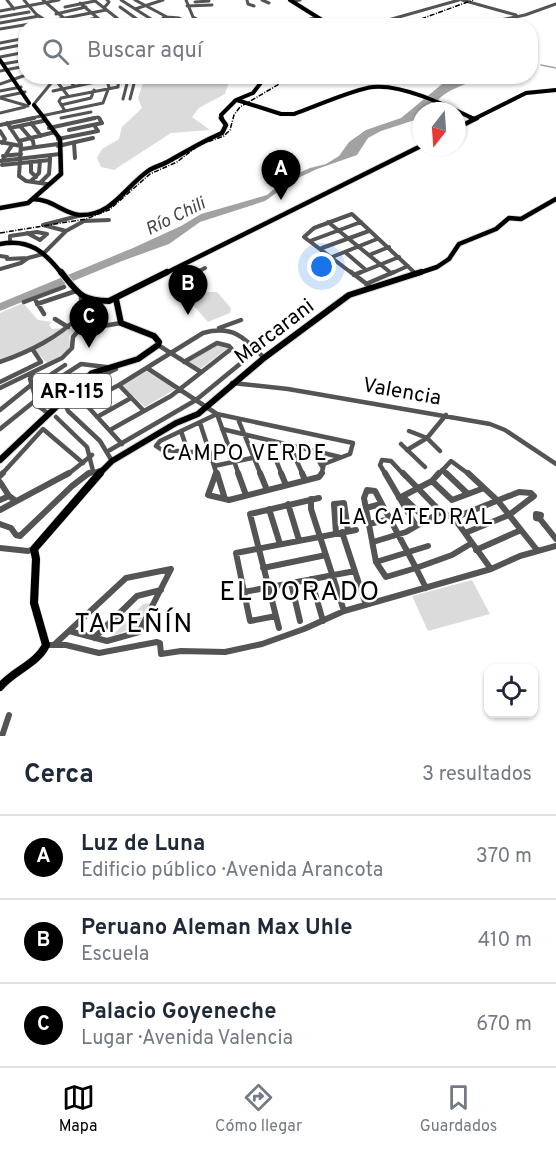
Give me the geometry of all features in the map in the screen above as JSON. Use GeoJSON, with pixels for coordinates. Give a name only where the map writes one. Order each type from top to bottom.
{"type":"FeatureCollection","features":[{"type":"Feature","properties":{"kind":"main road"},"geometry":{"type":"LineString","coordinates":[[292,1],[318,18]]}},
{"type":"Feature","properties":{"kind":"main road"},"geometry":{"type":"LineString","coordinates":[[0,208],[23,205],[40,196],[61,174],[59,143],[52,130],[7,70],[1,58]]}},
{"type":"Feature","properties":{"kind":"main road"},"geometry":{"type":"LineString","coordinates":[[40,196],[82,215],[94,215],[110,207],[145,173],[168,162],[201,141],[219,135],[226,128],[221,115],[236,100],[254,93],[260,84]]}},
{"type":"Feature","properties":{"kind":"main road"},"geometry":{"type":"LineString","coordinates":[[236,100],[281,114],[294,114],[368,87],[390,88],[437,102],[474,119]]}},
{"type":"Feature","properties":{"kind":"main road"},"geometry":{"type":"LineString","coordinates":[[466,123],[526,93],[556,90]]}},
{"type":"Feature","properties":{"kind":"main road"},"geometry":{"type":"LineString","coordinates":[[0,244],[20,240],[44,252],[81,296],[98,301],[116,299],[412,150]]}},
{"type":"Feature","properties":{"kind":"main road"},"geometry":{"type":"LineString","coordinates":[[40,196],[47,184],[58,173],[60,154]]}},
{"type":"Feature","properties":{"kind":"main road","name":"Marcarani"},"geometry":{"type":"LineString","coordinates":[[34,549],[82,491],[112,461],[176,423],[198,414],[232,383],[349,295],[437,267],[449,259],[459,244],[496,229],[509,218],[521,219],[556,199]]}},
{"type":"Feature","properties":{"kind":"main road"},"geometry":{"type":"LineString","coordinates":[[116,299],[121,323],[154,336],[159,342],[158,345]]}},
{"type":"Feature","properties":{"kind":"main road","name":"AR-115"},"geometry":{"type":"LineString","coordinates":[[0,460],[86,377],[106,367],[138,359],[158,345]]}},
{"type":"Feature","properties":{"kind":"main road"},"geometry":{"type":"LineString","coordinates":[[0,687],[14,670],[41,656],[50,645],[34,603],[36,559],[34,549]]}},
{"type":"Feature","properties":{"kind":"street"},"geometry":{"type":"LineString","coordinates":[[7,0],[14,9]]}},
{"type":"Feature","properties":{"kind":"street"},"geometry":{"type":"LineString","coordinates":[[24,0],[32,18],[39,16]]}},
{"type":"Feature","properties":{"kind":"street"},"geometry":{"type":"LineString","coordinates":[[0,11],[59,0],[65,7],[72,10]]}},
{"type":"Feature","properties":{"kind":"street"},"geometry":{"type":"LineString","coordinates":[[72,0],[75,5]]}},
{"type":"Feature","properties":{"kind":"street"},"geometry":{"type":"LineString","coordinates":[[65,7],[95,0],[116,18]]}},
{"type":"Feature","properties":{"kind":"street"},"geometry":{"type":"LineString","coordinates":[[44,2],[56,14],[66,18],[105,9],[109,2],[107,0]]}},
{"type":"Feature","properties":{"kind":"street"},"geometry":{"type":"LineString","coordinates":[[121,0],[151,18]]}},
{"type":"Feature","properties":{"kind":"street"},"geometry":{"type":"LineString","coordinates":[[135,0],[163,15],[180,17]]}},
{"type":"Feature","properties":{"kind":"street"},"geometry":{"type":"LineString","coordinates":[[135,9],[160,0]]}},
{"type":"Feature","properties":{"kind":"street"},"geometry":{"type":"LineString","coordinates":[[163,15],[192,17],[186,0]]}},
{"type":"Feature","properties":{"kind":"street"},"geometry":{"type":"LineString","coordinates":[[247,0],[248,4],[254,6]]}},
{"type":"Feature","properties":{"kind":"street"},"geometry":{"type":"LineString","coordinates":[[262,0],[269,3]]}},
{"type":"Feature","properties":{"kind":"street"},"geometry":{"type":"LineString","coordinates":[[292,1],[300,0]]}},
{"type":"Feature","properties":{"kind":"street"},"geometry":{"type":"LineString","coordinates":[[398,18],[461,0],[518,16]]}},
{"type":"Feature","properties":{"kind":"street"},"geometry":{"type":"LineString","coordinates":[[193,1],[200,8]]}},
{"type":"Feature","properties":{"kind":"street"},"geometry":{"type":"LineString","coordinates":[[193,1],[209,1]]}},
{"type":"Feature","properties":{"kind":"street"},"geometry":{"type":"LineString","coordinates":[[82,2],[97,18]]}},
{"type":"Feature","properties":{"kind":"street"},"geometry":{"type":"LineString","coordinates":[[425,4],[436,8]]}},
{"type":"Feature","properties":{"kind":"street"},"geometry":{"type":"LineString","coordinates":[[509,18],[556,4]]}},
{"type":"Feature","properties":{"kind":"street"},"geometry":{"type":"LineString","coordinates":[[187,6],[200,8],[213,5]]}},
{"type":"Feature","properties":{"kind":"street"},"geometry":{"type":"LineString","coordinates":[[28,7],[43,18]]}},
{"type":"Feature","properties":{"kind":"street"},"geometry":{"type":"LineString","coordinates":[[56,14],[86,7]]}},
{"type":"Feature","properties":{"kind":"street"},"geometry":{"type":"LineString","coordinates":[[120,8],[135,18]]}},
{"type":"Feature","properties":{"kind":"street"},"geometry":{"type":"LineString","coordinates":[[0,17],[29,12]]}},
{"type":"Feature","properties":{"kind":"street"},"geometry":{"type":"LineString","coordinates":[[6,16],[11,27]]}},
{"type":"Feature","properties":{"kind":"street"},"geometry":{"type":"LineString","coordinates":[[0,23],[18,20]]}},
{"type":"Feature","properties":{"kind":"street"},"geometry":{"type":"LineString","coordinates":[[9,41],[0,29],[18,26]]}},
{"type":"Feature","properties":{"kind":"street"},"geometry":{"type":"LineString","coordinates":[[0,43],[18,40]]}},
{"type":"Feature","properties":{"kind":"street"},"geometry":{"type":"LineString","coordinates":[[0,49],[18,43]]}},
{"type":"Feature","properties":{"kind":"street"},"geometry":{"type":"LineString","coordinates":[[1,58],[18,54]]}},
{"type":"Feature","properties":{"kind":"street"},"geometry":{"type":"LineString","coordinates":[[1,58],[18,61]]}},
{"type":"Feature","properties":{"kind":"street"},"geometry":{"type":"LineString","coordinates":[[0,71],[18,68]]}},
{"type":"Feature","properties":{"kind":"street"},"geometry":{"type":"LineString","coordinates":[[0,84],[18,78]]}},
{"type":"Feature","properties":{"kind":"street"},"geometry":{"type":"LineString","coordinates":[[0,113],[31,104],[50,84]]}},
{"type":"Feature","properties":{"kind":"street"},"geometry":{"type":"LineString","coordinates":[[60,84],[73,102]]}},
{"type":"Feature","properties":{"kind":"street"},"geometry":{"type":"LineString","coordinates":[[53,91],[88,84]]}},
{"type":"Feature","properties":{"kind":"street"},"geometry":{"type":"LineString","coordinates":[[0,124],[42,117],[103,102],[108,84]]}},
{"type":"Feature","properties":{"kind":"street"},"geometry":{"type":"LineString","coordinates":[[65,111],[60,99],[94,90],[118,87],[118,84]]}},
{"type":"Feature","properties":{"kind":"street"},"geometry":{"type":"LineString","coordinates":[[123,99],[127,84]]}},
{"type":"Feature","properties":{"kind":"street"},"geometry":{"type":"LineString","coordinates":[[130,99],[134,84]]}},
{"type":"Feature","properties":{"kind":"street"},"geometry":{"type":"LineString","coordinates":[[0,91],[20,87]]}},
{"type":"Feature","properties":{"kind":"street"},"geometry":{"type":"LineString","coordinates":[[61,105],[91,98],[94,90]]}},
{"type":"Feature","properties":{"kind":"street"},"geometry":{"type":"LineString","coordinates":[[0,98],[24,92]]}},
{"type":"Feature","properties":{"kind":"street"},"geometry":{"type":"LineString","coordinates":[[0,98],[31,104]]}},
{"type":"Feature","properties":{"kind":"street"},"geometry":{"type":"LineString","coordinates":[[69,130],[102,123],[87,106]]}},
{"type":"Feature","properties":{"kind":"street"},"geometry":{"type":"LineString","coordinates":[[11,110],[19,121]]}},
{"type":"Feature","properties":{"kind":"street"},"geometry":{"type":"LineString","coordinates":[[57,112],[73,136]]}},
{"type":"Feature","properties":{"kind":"street"},"geometry":{"type":"LineString","coordinates":[[61,118],[91,112]]}},
{"type":"Feature","properties":{"kind":"street"},"geometry":{"type":"LineString","coordinates":[[10,128],[31,123],[42,117]]}},
{"type":"Feature","properties":{"kind":"street"},"geometry":{"type":"LineString","coordinates":[[19,141],[41,136],[65,124],[97,117]]}},
{"type":"Feature","properties":{"kind":"street"},"geometry":{"type":"LineString","coordinates":[[7,123],[22,148],[20,173],[23,179],[47,184]]}},
{"type":"Feature","properties":{"kind":"street"},"geometry":{"type":"LineString","coordinates":[[31,123],[41,136]]}},
{"type":"Feature","properties":{"kind":"street"},"geometry":{"type":"LineString","coordinates":[[59,143],[73,136],[98,130],[94,125]]}},
{"type":"Feature","properties":{"kind":"street"},"geometry":{"type":"LineString","coordinates":[[20,126],[31,138],[34,147]]}},
{"type":"Feature","properties":{"kind":"street"},"geometry":{"type":"LineString","coordinates":[[0,131],[5,139],[1,142],[22,148],[74,143],[93,138]]}},
{"type":"Feature","properties":{"kind":"street"},"geometry":{"type":"LineString","coordinates":[[74,143],[75,158]]}},
{"type":"Feature","properties":{"kind":"street"},"geometry":{"type":"LineString","coordinates":[[2,161],[12,145]]}},
{"type":"Feature","properties":{"kind":"street"},"geometry":{"type":"LineString","coordinates":[[2,161],[20,159],[31,162],[40,161],[60,154]]}},
{"type":"Feature","properties":{"kind":"street"},"geometry":{"type":"LineString","coordinates":[[2,161],[50,158]]}},
{"type":"Feature","properties":{"kind":"street"},"geometry":{"type":"LineString","coordinates":[[40,183],[49,174],[50,158]]}},
{"type":"Feature","properties":{"kind":"street"},"geometry":{"type":"LineString","coordinates":[[31,181],[39,173],[40,161]]}},
{"type":"Feature","properties":{"kind":"street"},"geometry":{"type":"LineString","coordinates":[[31,162],[31,172],[36,177]]}},
{"type":"Feature","properties":{"kind":"street"},"geometry":{"type":"LineString","coordinates":[[11,174],[20,173]]}},
{"type":"Feature","properties":{"kind":"street"},"geometry":{"type":"LineString","coordinates":[[372,288],[322,248],[304,237],[314,228],[352,214],[415,273]]}},
{"type":"Feature","properties":{"kind":"street"},"geometry":{"type":"LineString","coordinates":[[66,231],[43,225],[82,215]]}},
{"type":"Feature","properties":{"kind":"street"},"geometry":{"type":"LineString","coordinates":[[2,267],[21,263],[44,252],[53,246],[66,231],[93,220],[109,220]]}},
{"type":"Feature","properties":{"kind":"street"},"geometry":{"type":"LineString","coordinates":[[328,222],[391,273]]}},
{"type":"Feature","properties":{"kind":"street"},"geometry":{"type":"LineString","coordinates":[[310,241],[361,222]]}},
{"type":"Feature","properties":{"kind":"street"},"geometry":{"type":"LineString","coordinates":[[322,248],[369,231]]}},
{"type":"Feature","properties":{"kind":"street"},"geometry":{"type":"LineString","coordinates":[[10,241],[10,236],[27,233]]}},
{"type":"Feature","properties":{"kind":"street"},"geometry":{"type":"LineString","coordinates":[[332,257],[377,239]]}},
{"type":"Feature","properties":{"kind":"street"},"geometry":{"type":"LineString","coordinates":[[369,255],[389,247]]}},
{"type":"Feature","properties":{"kind":"street"},"geometry":{"type":"LineString","coordinates":[[345,252],[366,270]]}},
{"type":"Feature","properties":{"kind":"street"},"geometry":{"type":"LineString","coordinates":[[0,256],[7,257],[7,260]]}},
{"type":"Feature","properties":{"kind":"street"},"geometry":{"type":"LineString","coordinates":[[354,275],[399,257]]}},
{"type":"Feature","properties":{"kind":"street"},"geometry":{"type":"LineString","coordinates":[[2,267],[7,260],[28,258]]}},
{"type":"Feature","properties":{"kind":"street"},"geometry":{"type":"LineString","coordinates":[[180,266],[190,275]]}},
{"type":"Feature","properties":{"kind":"street"},"geometry":{"type":"LineString","coordinates":[[366,284],[408,266]]}},
{"type":"Feature","properties":{"kind":"street"},"geometry":{"type":"LineString","coordinates":[[184,279],[205,268]]}},
{"type":"Feature","properties":{"kind":"street"},"geometry":{"type":"LineString","coordinates":[[24,302],[64,287]]}},
{"type":"Feature","properties":{"kind":"street"},"geometry":{"type":"LineString","coordinates":[[37,304],[76,291]]}},
{"type":"Feature","properties":{"kind":"street"},"geometry":{"type":"LineString","coordinates":[[0,362],[49,342],[68,327],[81,315],[81,296]]}},
{"type":"Feature","properties":{"kind":"street"},"geometry":{"type":"LineString","coordinates":[[35,298],[44,314]]}},
{"type":"Feature","properties":{"kind":"street"},"geometry":{"type":"LineString","coordinates":[[55,319],[68,327]]}},
{"type":"Feature","properties":{"kind":"street"},"geometry":{"type":"LineString","coordinates":[[85,403],[119,385],[202,333],[241,320]]}},
{"type":"Feature","properties":{"kind":"street"},"geometry":{"type":"LineString","coordinates":[[0,388],[67,354],[79,330],[121,323]]}},
{"type":"Feature","properties":{"kind":"street"},"geometry":{"type":"LineString","coordinates":[[216,328],[241,334],[264,358]]}},
{"type":"Feature","properties":{"kind":"street"},"geometry":{"type":"LineString","coordinates":[[184,362],[217,343],[224,344],[231,349],[243,362]]}},
{"type":"Feature","properties":{"kind":"street"},"geometry":{"type":"LineString","coordinates":[[158,345],[201,372]]}},
{"type":"Feature","properties":{"kind":"street"},"geometry":{"type":"LineString","coordinates":[[110,430],[179,390],[231,349]]}},
{"type":"Feature","properties":{"kind":"street"},"geometry":{"type":"LineString","coordinates":[[0,382],[41,362],[33,350]]}},
{"type":"Feature","properties":{"kind":"street"},"geometry":{"type":"LineString","coordinates":[[110,450],[196,400],[257,350]]}},
{"type":"Feature","properties":{"kind":"street"},"geometry":{"type":"LineString","coordinates":[[122,444],[80,397],[80,393],[89,382],[127,363]]}},
{"type":"Feature","properties":{"kind":"street"},"geometry":{"type":"LineString","coordinates":[[50,384],[81,364],[106,367]]}},
{"type":"Feature","properties":{"kind":"street"},"geometry":{"type":"LineString","coordinates":[[0,410],[32,386],[44,383],[65,365]]}},
{"type":"Feature","properties":{"kind":"street"},"geometry":{"type":"LineString","coordinates":[[147,368],[217,414],[239,421],[353,443],[352,452],[324,464],[322,468]]}},
{"type":"Feature","properties":{"kind":"street"},"geometry":{"type":"LineString","coordinates":[[34,372],[30,379],[38,406],[49,414]]}},
{"type":"Feature","properties":{"kind":"street","name":"Valencia"},"geometry":{"type":"LineString","coordinates":[[232,383],[288,388],[490,424],[505,430],[556,464]]}},
{"type":"Feature","properties":{"kind":"street"},"geometry":{"type":"LineString","coordinates":[[119,385],[144,411]]}},
{"type":"Feature","properties":{"kind":"street"},"geometry":{"type":"LineString","coordinates":[[97,417],[131,398]]}},
{"type":"Feature","properties":{"kind":"street"},"geometry":{"type":"LineString","coordinates":[[63,399],[68,411],[100,441],[112,461]]}},
{"type":"Feature","properties":{"kind":"street"},"geometry":{"type":"LineString","coordinates":[[0,429],[36,400]]}},
{"type":"Feature","properties":{"kind":"street"},"geometry":{"type":"LineString","coordinates":[[210,453],[162,450],[156,446],[159,441],[217,414]]}},
{"type":"Feature","properties":{"kind":"street"},"geometry":{"type":"LineString","coordinates":[[217,414],[246,495]]}},
{"type":"Feature","properties":{"kind":"street"},"geometry":{"type":"LineString","coordinates":[[407,450],[427,438],[446,415]]}},
{"type":"Feature","properties":{"kind":"street"},"geometry":{"type":"LineString","coordinates":[[56,417],[88,446],[92,455],[93,471]]}},
{"type":"Feature","properties":{"kind":"street"},"geometry":{"type":"LineString","coordinates":[[221,427],[224,419],[230,417]]}},
{"type":"Feature","properties":{"kind":"street"},"geometry":{"type":"LineString","coordinates":[[229,431],[238,428],[239,421]]}},
{"type":"Feature","properties":{"kind":"street"},"geometry":{"type":"LineString","coordinates":[[239,421],[252,458],[267,490]]}},
{"type":"Feature","properties":{"kind":"street"},"geometry":{"type":"LineString","coordinates":[[200,423],[225,499]]}},
{"type":"Feature","properties":{"kind":"street"},"geometry":{"type":"LineString","coordinates":[[221,427],[244,435],[340,457]]}},
{"type":"Feature","properties":{"kind":"street"},"geometry":{"type":"LineString","coordinates":[[0,476],[44,429],[83,463]]}},
{"type":"Feature","properties":{"kind":"street"},"geometry":{"type":"LineString","coordinates":[[181,431],[188,452]]}},
{"type":"Feature","properties":{"kind":"street"},"geometry":{"type":"LineString","coordinates":[[409,431],[427,438],[440,451]]}},
{"type":"Feature","properties":{"kind":"street"},"geometry":{"type":"LineString","coordinates":[[268,440],[286,485]]}},
{"type":"Feature","properties":{"kind":"street"},"geometry":{"type":"LineString","coordinates":[[401,444],[425,467]]}},
{"type":"Feature","properties":{"kind":"street"},"geometry":{"type":"LineString","coordinates":[[290,446],[305,480]]}},
{"type":"Feature","properties":{"kind":"street"},"geometry":{"type":"LineString","coordinates":[[215,469],[208,495],[225,499],[319,477],[323,472],[314,451]]}},
{"type":"Feature","properties":{"kind":"street"},"geometry":{"type":"LineString","coordinates":[[1,506],[68,474],[92,455]]}},
{"type":"Feature","properties":{"kind":"street"},"geometry":{"type":"LineString","coordinates":[[215,469],[252,458]]}},
{"type":"Feature","properties":{"kind":"street"},"geometry":{"type":"LineString","coordinates":[[416,526],[380,465],[382,460],[391,461],[441,512],[454,518],[491,569]]}},
{"type":"Feature","properties":{"kind":"street"},"geometry":{"type":"LineString","coordinates":[[401,498],[432,481],[451,461],[484,488],[537,550]]}},
{"type":"Feature","properties":{"kind":"street"},"geometry":{"type":"LineString","coordinates":[[0,524],[11,528],[15,534],[20,536],[54,506],[77,480],[93,471],[104,469]]}},
{"type":"Feature","properties":{"kind":"street"},"geometry":{"type":"LineString","coordinates":[[442,470],[468,494]]}},
{"type":"Feature","properties":{"kind":"street"},"geometry":{"type":"LineString","coordinates":[[432,481],[452,500],[484,488]]}},
{"type":"Feature","properties":{"kind":"street"},"geometry":{"type":"LineString","coordinates":[[0,482],[15,501]]}},
{"type":"Feature","properties":{"kind":"street"},"geometry":{"type":"LineString","coordinates":[[426,588],[416,568],[408,552],[375,491],[367,490],[364,498],[376,562],[386,577],[416,568],[448,558],[471,543]]}},
{"type":"Feature","properties":{"kind":"street"},"geometry":{"type":"LineString","coordinates":[[454,518],[519,492],[531,493],[534,496],[509,515],[465,533]]}},
{"type":"Feature","properties":{"kind":"street"},"geometry":{"type":"LineString","coordinates":[[1,506],[9,496]]}},
{"type":"Feature","properties":{"kind":"street"},"geometry":{"type":"LineString","coordinates":[[279,628],[250,514],[320,498]]}},
{"type":"Feature","properties":{"kind":"street"},"geometry":{"type":"LineString","coordinates":[[401,498],[427,520]]}},
{"type":"Feature","properties":{"kind":"street"},"geometry":{"type":"LineString","coordinates":[[311,499],[311,509],[344,611]]}},
{"type":"Feature","properties":{"kind":"street"},"geometry":{"type":"LineString","coordinates":[[342,532],[344,503],[334,504],[342,532],[366,605]]}},
{"type":"Feature","properties":{"kind":"street"},"geometry":{"type":"LineString","coordinates":[[288,504],[299,540]]}},
{"type":"Feature","properties":{"kind":"street"},"geometry":{"type":"LineString","coordinates":[[366,508],[381,504]]}},
{"type":"Feature","properties":{"kind":"street"},"geometry":{"type":"LineString","coordinates":[[269,509],[280,544]]}},
{"type":"Feature","properties":{"kind":"street"},"geometry":{"type":"LineString","coordinates":[[373,542],[398,534],[441,512]]}},
{"type":"Feature","properties":{"kind":"street"},"geometry":{"type":"LineString","coordinates":[[369,524],[390,519]]}},
{"type":"Feature","properties":{"kind":"street"},"geometry":{"type":"LineString","coordinates":[[540,519],[556,538]]}},
{"type":"Feature","properties":{"kind":"street"},"geometry":{"type":"LineString","coordinates":[[276,616],[250,621],[236,553],[356,530]]}},
{"type":"Feature","properties":{"kind":"street"},"geometry":{"type":"LineString","coordinates":[[476,550],[521,530]]}},
{"type":"Feature","properties":{"kind":"street"},"geometry":{"type":"LineString","coordinates":[[376,562],[428,546]]}},
{"type":"Feature","properties":{"kind":"street"},"geometry":{"type":"LineString","coordinates":[[50,645],[99,653],[157,642],[160,644],[161,654],[164,655],[175,651],[218,653],[245,648],[323,621],[344,611],[491,569],[537,550],[556,546]]}},
{"type":"Feature","properties":{"kind":"street"},"geometry":{"type":"LineString","coordinates":[[0,548],[28,551],[34,549]]}},
{"type":"Feature","properties":{"kind":"street"},"geometry":{"type":"LineString","coordinates":[[263,568],[326,555]]}},
{"type":"Feature","properties":{"kind":"street"},"geometry":{"type":"LineString","coordinates":[[50,645],[69,631],[126,578],[171,568],[139,632],[107,641],[69,631]]}},
{"type":"Feature","properties":{"kind":"street"},"geometry":{"type":"LineString","coordinates":[[244,592],[355,571]]}},
{"type":"Feature","properties":{"kind":"street"},"geometry":{"type":"LineString","coordinates":[[310,579],[323,621]]}},
{"type":"Feature","properties":{"kind":"street"},"geometry":{"type":"LineString","coordinates":[[291,583],[300,621]]}},
{"type":"Feature","properties":{"kind":"street"},"geometry":{"type":"LineString","coordinates":[[94,638],[137,596],[161,590]]}},
{"type":"Feature","properties":{"kind":"street"},"geometry":{"type":"LineString","coordinates":[[2,736],[9,715]]}},
{"type":"Feature","properties":{"kind":"shaded area"},"geometry":{"type":"Polygon","coordinates":[[[143,84],[228,84],[225,94],[199,108],[192,117],[210,130],[171,133],[114,170],[101,167],[97,158],[102,149],[119,139],[122,127],[142,108],[138,98],[143,84]]]}},
{"type":"Feature","properties":{"kind":"shaded area"},"geometry":{"type":"Polygon","coordinates":[[[442,84],[466,84],[447,92],[437,102],[420,102],[442,84]]]}},
{"type":"Feature","properties":{"kind":"shaded area"},"geometry":{"type":"Polygon","coordinates":[[[412,109],[412,121],[381,131],[368,138],[357,155],[296,179],[265,201],[200,222],[169,244],[0,311],[0,303],[133,248],[201,214],[267,195],[287,178],[326,164],[339,156],[349,142],[366,130],[401,118],[412,109]]]}},
{"type":"Feature","properties":{"kind":"shaded area"},"geometry":{"type":"Polygon","coordinates":[[[208,292],[217,292],[231,308],[230,313],[208,322],[187,298],[192,300],[208,292]]]}},
{"type":"Feature","properties":{"kind":"shaded area"},"geometry":{"type":"Polygon","coordinates":[[[23,303],[38,320],[52,322],[49,325],[52,329],[62,328],[40,344],[0,360],[0,313],[23,303]]]}},
{"type":"Feature","properties":{"kind":"shaded area"},"geometry":{"type":"Polygon","coordinates":[[[83,324],[69,337],[71,345],[47,363],[35,350],[69,328],[83,324]]]}},
{"type":"Feature","properties":{"kind":"shaded area"},"geometry":{"type":"Polygon","coordinates":[[[217,344],[228,348],[200,369],[187,361],[217,344]]]}},
{"type":"Feature","properties":{"kind":"shaded area"},"geometry":{"type":"Polygon","coordinates":[[[145,370],[175,389],[145,407],[121,385],[145,370]]]}},
{"type":"Feature","properties":{"kind":"shaded area"},"geometry":{"type":"Polygon","coordinates":[[[472,580],[490,614],[428,631],[412,596],[472,580]]]}},
{"type":"Feature","properties":{"kind":"shaded area"},"geometry":{"type":"Polygon","coordinates":[[[151,603],[137,627],[112,636],[143,604],[151,603]]]}},
{"type":"Feature","properties":{"kind":"waterway"},"geometry":{"type":"LineString","coordinates":[[541,65],[556,68]]}},
{"type":"Feature","properties":{"kind":"railway"},"geometry":{"type":"LineString","coordinates":[[424,18],[473,0]]}},
{"type":"Feature","properties":{"kind":"railway"},"geometry":{"type":"LineString","coordinates":[[0,233],[86,219],[109,210],[150,174],[177,162],[199,145],[224,136],[230,130],[234,115],[240,107],[279,84]]}},
{"type":"Feature","properties":{"kind":"place","name":"Luz de Luna"},"geometry":{"type":"Point","coordinates":[281,200]}},
{"type":"Feature","properties":{"kind":"place","name":"Peruano Aleman Max Uhle"},"geometry":{"type":"Point","coordinates":[188,315]}},
{"type":"Feature","properties":{"kind":"place","name":"Palacio Goyeneche"},"geometry":{"type":"Point","coordinates":[89,348]}},
{"type":"Feature","properties":{"kind":"district","name":"CAMPO VERDE"},"geometry":{"type":"Point","coordinates":[245,452]}},
{"type":"Feature","properties":{"kind":"district","name":"LA CATEDRAL"},"geometry":{"type":"Point","coordinates":[416,516]}},
{"type":"Feature","properties":{"kind":"district","name":"EL DORADO"},"geometry":{"type":"Point","coordinates":[300,591]}},
{"type":"Feature","properties":{"kind":"district","name":"TAPEÑÍN"},"geometry":{"type":"Point","coordinates":[134,623]}},
{"type":"Feature","properties":{"kind":"water label","name":"Río Chili"},"geometry":{"type":"Point","coordinates":[175,216]}}]}
